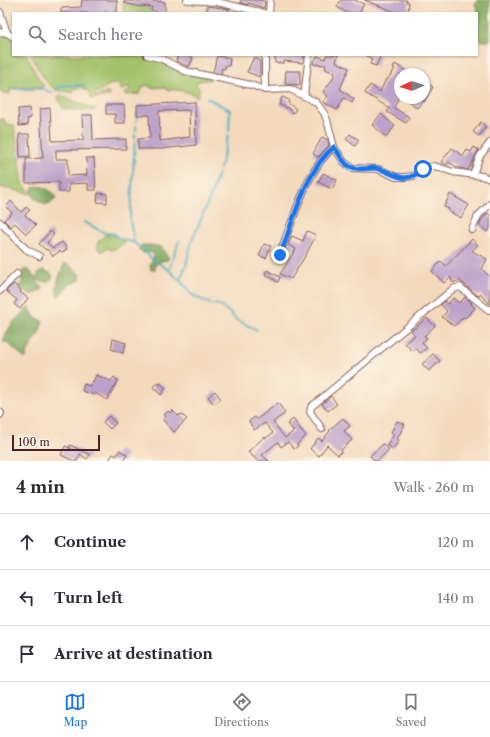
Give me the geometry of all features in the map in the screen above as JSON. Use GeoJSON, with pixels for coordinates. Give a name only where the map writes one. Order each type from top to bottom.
{"type":"FeatureCollection","features":[{"type":"Feature","properties":{"kind":"street"},"geometry":{"type":"LineString","coordinates":[[187,0],[217,2],[260,12]]}},
{"type":"Feature","properties":{"kind":"street"},"geometry":{"type":"LineString","coordinates":[[269,12],[270,0]]}},
{"type":"Feature","properties":{"kind":"street"},"geometry":{"type":"LineString","coordinates":[[0,12],[7,33]]}},
{"type":"Feature","properties":{"kind":"street"},"geometry":{"type":"LineString","coordinates":[[0,32],[7,33],[12,36]]}},
{"type":"Feature","properties":{"kind":"street"},"geometry":{"type":"LineString","coordinates":[[151,56],[162,59],[185,71],[251,85],[265,90],[290,89],[316,102],[327,120],[334,147],[348,166],[361,169],[378,169],[396,177],[413,176],[423,169],[434,166],[452,172],[473,174],[490,179]]}},
{"type":"Feature","properties":{"kind":"street"},"geometry":{"type":"LineString","coordinates":[[265,56],[265,90]]}},
{"type":"Feature","properties":{"kind":"street"},"geometry":{"type":"LineString","coordinates":[[304,96],[309,56]]}},
{"type":"Feature","properties":{"kind":"street"},"geometry":{"type":"LineString","coordinates":[[473,174],[480,156],[490,144]]}},
{"type":"Feature","properties":{"kind":"street"},"geometry":{"type":"LineString","coordinates":[[280,255],[302,195],[326,153],[334,147]]}},
{"type":"Feature","properties":{"kind":"street"},"geometry":{"type":"LineString","coordinates":[[472,230],[478,216],[490,204]]}},
{"type":"Feature","properties":{"kind":"street"},"geometry":{"type":"LineString","coordinates":[[0,222],[26,249],[39,256]]}},
{"type":"Feature","properties":{"kind":"street"},"geometry":{"type":"LineString","coordinates":[[0,291],[17,274]]}},
{"type":"Feature","properties":{"kind":"street"},"geometry":{"type":"LineString","coordinates":[[322,429],[310,412],[311,407],[453,289],[460,287],[489,310],[490,309]]}},
{"type":"Feature","properties":{"kind":"street"},"geometry":{"type":"LineString","coordinates":[[0,412],[0,416]]}},
{"type":"Feature","properties":{"kind":"green space"},"geometry":{"type":"Polygon","coordinates":[[[477,0],[490,0],[489,41],[478,39],[478,11],[475,4],[477,0]]]}},
{"type":"Feature","properties":{"kind":"green space"},"geometry":{"type":"Polygon","coordinates":[[[123,4],[150,8],[150,12],[124,12],[123,4]]]}},
{"type":"Feature","properties":{"kind":"green space"},"geometry":{"type":"Polygon","coordinates":[[[0,35],[7,35],[12,38],[12,56],[27,56],[38,78],[44,85],[40,88],[11,88],[10,94],[0,92],[0,35]]]}},
{"type":"Feature","properties":{"kind":"green space"},"geometry":{"type":"Polygon","coordinates":[[[32,56],[150,56],[177,68],[211,76],[210,80],[199,81],[196,84],[200,89],[197,98],[186,92],[173,89],[167,90],[164,87],[151,88],[147,85],[142,88],[140,94],[125,95],[130,87],[121,90],[120,84],[115,84],[95,93],[95,97],[108,92],[110,96],[91,99],[89,92],[82,87],[73,89],[73,93],[57,90],[47,82],[32,56]]]}},
{"type":"Feature","properties":{"kind":"green space"},"geometry":{"type":"Polygon","coordinates":[[[60,95],[96,109],[93,111],[63,109],[58,97],[60,95]]]}},
{"type":"Feature","properties":{"kind":"green space"},"geometry":{"type":"Polygon","coordinates":[[[0,119],[4,119],[6,124],[14,125],[23,183],[31,194],[0,187],[0,119]]]}},
{"type":"Feature","properties":{"kind":"green space"},"geometry":{"type":"Polygon","coordinates":[[[33,187],[43,187],[54,193],[56,199],[45,205],[34,198],[31,190],[33,187]]]}},
{"type":"Feature","properties":{"kind":"green space"},"geometry":{"type":"Polygon","coordinates":[[[105,235],[114,235],[125,242],[112,250],[107,248],[102,252],[98,249],[98,242],[105,235]]]}},
{"type":"Feature","properties":{"kind":"green space"},"geometry":{"type":"Polygon","coordinates":[[[144,245],[162,247],[169,257],[168,260],[162,261],[155,265],[155,270],[151,270],[150,265],[154,256],[152,252],[143,253],[139,250],[139,248],[144,245]]]}},
{"type":"Feature","properties":{"kind":"green space"},"geometry":{"type":"Polygon","coordinates":[[[64,264],[68,264],[81,275],[79,281],[70,284],[58,297],[57,285],[64,264]]]}},
{"type":"Feature","properties":{"kind":"green space"},"geometry":{"type":"Polygon","coordinates":[[[24,269],[29,270],[36,279],[39,272],[43,270],[52,274],[52,279],[47,282],[37,280],[43,289],[32,295],[19,289],[20,285],[23,285],[21,277],[24,269]]]}},
{"type":"Feature","properties":{"kind":"green space"},"geometry":{"type":"Polygon","coordinates":[[[29,307],[35,318],[43,321],[39,334],[33,341],[25,359],[7,342],[3,342],[13,322],[29,307]]]}},
{"type":"Feature","properties":{"kind":"building"},"geometry":{"type":"Polygon","coordinates":[[[82,0],[117,0],[117,12],[61,12],[61,8],[81,7],[82,0]]]}},
{"type":"Feature","properties":{"kind":"building"},"geometry":{"type":"Polygon","coordinates":[[[143,0],[165,2],[165,12],[151,11],[152,7],[141,7],[124,3],[124,1],[142,2],[143,0]]]}},
{"type":"Feature","properties":{"kind":"building"},"geometry":{"type":"Polygon","coordinates":[[[241,0],[262,0],[265,2],[264,8],[248,3],[248,5],[240,3],[241,0]]]}},
{"type":"Feature","properties":{"kind":"building"},"geometry":{"type":"Polygon","coordinates":[[[341,0],[354,0],[364,4],[360,12],[345,12],[337,7],[341,0]]]}},
{"type":"Feature","properties":{"kind":"building"},"geometry":{"type":"Polygon","coordinates":[[[364,0],[407,0],[406,2],[409,2],[408,12],[395,12],[364,0]]]}},
{"type":"Feature","properties":{"kind":"building"},"geometry":{"type":"Polygon","coordinates":[[[207,6],[229,9],[229,12],[206,12],[207,6]]]}},
{"type":"Feature","properties":{"kind":"building"},"geometry":{"type":"Polygon","coordinates":[[[178,56],[189,56],[193,58],[189,67],[176,61],[178,56]]]}},
{"type":"Feature","properties":{"kind":"building"},"geometry":{"type":"Polygon","coordinates":[[[217,56],[230,58],[229,66],[225,66],[225,69],[222,68],[221,74],[213,72],[217,56]]]}},
{"type":"Feature","properties":{"kind":"building"},"geometry":{"type":"Polygon","coordinates":[[[275,56],[304,56],[303,63],[284,61],[284,63],[275,63],[275,56]]]}},
{"type":"Feature","properties":{"kind":"building"},"geometry":{"type":"Polygon","coordinates":[[[317,56],[325,59],[326,56],[338,56],[336,62],[349,68],[340,89],[354,99],[352,103],[344,98],[337,110],[323,102],[328,96],[323,92],[332,80],[335,73],[325,69],[326,65],[313,64],[317,56]]]}},
{"type":"Feature","properties":{"kind":"building"},"geometry":{"type":"Polygon","coordinates":[[[368,56],[381,56],[376,66],[370,64],[372,59],[368,56]]]}},
{"type":"Feature","properties":{"kind":"building"},"geometry":{"type":"Polygon","coordinates":[[[254,57],[260,61],[260,77],[247,72],[254,57]]]}},
{"type":"Feature","properties":{"kind":"building"},"geometry":{"type":"Polygon","coordinates":[[[395,64],[401,68],[394,68],[395,64]]]}},
{"type":"Feature","properties":{"kind":"building"},"geometry":{"type":"Polygon","coordinates":[[[394,70],[394,104],[396,104],[394,108],[409,117],[406,123],[387,112],[389,108],[365,93],[370,85],[380,92],[386,79],[387,80],[394,70]]]}},
{"type":"Feature","properties":{"kind":"building"},"geometry":{"type":"Polygon","coordinates":[[[286,71],[300,71],[300,85],[285,84],[286,71]]]}},
{"type":"Feature","properties":{"kind":"building"},"geometry":{"type":"Polygon","coordinates":[[[430,85],[433,87],[430,92],[430,85]]]}},
{"type":"Feature","properties":{"kind":"building"},"geometry":{"type":"Polygon","coordinates":[[[282,97],[289,100],[288,103],[296,109],[293,113],[288,108],[279,105],[282,97]]]}},
{"type":"Feature","properties":{"kind":"building"},"geometry":{"type":"Polygon","coordinates":[[[195,102],[196,145],[161,149],[138,149],[138,139],[150,138],[149,115],[137,115],[137,105],[195,102]],[[189,110],[159,111],[160,141],[190,137],[189,110]]]}},
{"type":"Feature","properties":{"kind":"building"},"geometry":{"type":"Polygon","coordinates":[[[412,104],[420,104],[417,108],[412,104]]]}},
{"type":"Feature","properties":{"kind":"building"},"geometry":{"type":"Polygon","coordinates":[[[106,105],[124,105],[125,123],[115,123],[115,114],[106,114],[106,105]]]}},
{"type":"Feature","properties":{"kind":"building"},"geometry":{"type":"Polygon","coordinates":[[[30,108],[31,118],[27,119],[28,125],[19,126],[18,109],[30,108]]]}},
{"type":"Feature","properties":{"kind":"building"},"geometry":{"type":"Polygon","coordinates":[[[50,108],[52,141],[83,140],[82,115],[92,115],[93,140],[126,139],[126,149],[56,150],[56,159],[68,159],[68,176],[87,175],[86,158],[94,158],[96,190],[88,190],[88,183],[69,184],[69,192],[59,192],[59,182],[26,183],[26,159],[43,158],[40,109],[50,108]]]}},
{"type":"Feature","properties":{"kind":"building"},"geometry":{"type":"Polygon","coordinates":[[[381,114],[395,126],[386,137],[372,125],[381,114]]]}},
{"type":"Feature","properties":{"kind":"building"},"geometry":{"type":"Polygon","coordinates":[[[481,122],[486,127],[479,136],[473,132],[481,122]]]}},
{"type":"Feature","properties":{"kind":"building"},"geometry":{"type":"Polygon","coordinates":[[[19,134],[29,134],[30,156],[20,157],[19,134]]]}},
{"type":"Feature","properties":{"kind":"building"},"geometry":{"type":"Polygon","coordinates":[[[350,134],[359,140],[355,146],[346,139],[350,134]]]}},
{"type":"Feature","properties":{"kind":"building"},"geometry":{"type":"Polygon","coordinates":[[[322,137],[328,140],[329,145],[318,157],[313,154],[322,137]]]}},
{"type":"Feature","properties":{"kind":"building"},"geometry":{"type":"Polygon","coordinates":[[[474,147],[479,150],[468,170],[458,168],[449,162],[447,165],[441,162],[452,148],[463,156],[467,150],[471,152],[474,147]]]}},
{"type":"Feature","properties":{"kind":"building"},"geometry":{"type":"Polygon","coordinates":[[[323,173],[337,180],[332,189],[318,182],[323,173]]]}},
{"type":"Feature","properties":{"kind":"building"},"geometry":{"type":"Polygon","coordinates":[[[98,193],[107,194],[107,203],[97,202],[98,193]]]}},
{"type":"Feature","properties":{"kind":"building"},"geometry":{"type":"Polygon","coordinates":[[[450,194],[469,205],[461,218],[444,207],[450,194]]]}},
{"type":"Feature","properties":{"kind":"building"},"geometry":{"type":"Polygon","coordinates":[[[11,201],[21,212],[26,207],[30,210],[25,215],[36,225],[26,234],[15,223],[11,227],[4,220],[12,213],[6,207],[11,201]]]}},
{"type":"Feature","properties":{"kind":"building"},"geometry":{"type":"Polygon","coordinates":[[[488,213],[490,215],[490,229],[487,232],[479,225],[488,213]]]}},
{"type":"Feature","properties":{"kind":"building"},"geometry":{"type":"Polygon","coordinates":[[[50,231],[54,234],[47,243],[53,248],[62,242],[67,249],[62,253],[60,251],[53,256],[47,249],[46,250],[39,244],[50,231]]]}},
{"type":"Feature","properties":{"kind":"building"},"geometry":{"type":"Polygon","coordinates":[[[307,231],[316,235],[291,279],[280,274],[296,249],[288,245],[292,236],[303,241],[307,231]]]}},
{"type":"Feature","properties":{"kind":"building"},"geometry":{"type":"Polygon","coordinates":[[[472,239],[478,245],[472,251],[487,259],[482,269],[490,277],[490,304],[480,294],[478,296],[459,280],[453,283],[450,277],[444,283],[432,271],[441,261],[446,266],[472,239]]]}},
{"type":"Feature","properties":{"kind":"building"},"geometry":{"type":"Polygon","coordinates":[[[264,244],[271,246],[266,258],[259,256],[264,244]]]}},
{"type":"Feature","properties":{"kind":"building"},"geometry":{"type":"Polygon","coordinates":[[[267,270],[280,277],[278,282],[265,274],[267,270]]]}},
{"type":"Feature","properties":{"kind":"building"},"geometry":{"type":"Polygon","coordinates":[[[14,284],[21,290],[20,292],[28,298],[20,309],[14,304],[17,300],[6,291],[14,284]]]}},
{"type":"Feature","properties":{"kind":"building"},"geometry":{"type":"Polygon","coordinates":[[[465,297],[475,308],[454,326],[442,317],[447,311],[441,305],[445,301],[448,304],[453,298],[459,303],[465,297]]]}},
{"type":"Feature","properties":{"kind":"building"},"geometry":{"type":"Polygon","coordinates":[[[427,318],[435,326],[424,336],[427,338],[422,343],[427,348],[420,353],[416,348],[412,351],[405,343],[415,335],[411,331],[427,318]]]}},
{"type":"Feature","properties":{"kind":"building"},"geometry":{"type":"Polygon","coordinates":[[[113,339],[126,343],[123,353],[111,349],[113,339]]]}},
{"type":"Feature","properties":{"kind":"building"},"geometry":{"type":"Polygon","coordinates":[[[433,354],[440,361],[429,371],[422,364],[433,354]]]}},
{"type":"Feature","properties":{"kind":"building"},"geometry":{"type":"Polygon","coordinates":[[[96,375],[111,381],[114,377],[118,381],[107,400],[95,393],[94,395],[82,391],[84,384],[90,386],[96,375]]]}},
{"type":"Feature","properties":{"kind":"building"},"geometry":{"type":"Polygon","coordinates":[[[157,382],[159,385],[160,383],[166,388],[161,395],[153,387],[157,382]]]}},
{"type":"Feature","properties":{"kind":"building"},"geometry":{"type":"Polygon","coordinates":[[[215,391],[221,399],[214,404],[208,397],[215,391]]]}},
{"type":"Feature","properties":{"kind":"building"},"geometry":{"type":"Polygon","coordinates":[[[331,396],[337,404],[328,411],[322,404],[331,396]]]}},
{"type":"Feature","properties":{"kind":"building"},"geometry":{"type":"Polygon","coordinates":[[[278,403],[285,413],[273,422],[285,438],[294,431],[287,424],[293,419],[306,436],[294,449],[288,442],[281,447],[278,442],[262,455],[269,461],[258,461],[248,452],[264,437],[266,438],[273,433],[265,423],[254,430],[249,421],[255,417],[257,419],[278,403]]]}},
{"type":"Feature","properties":{"kind":"building"},"geometry":{"type":"Polygon","coordinates":[[[172,410],[178,416],[181,414],[187,419],[174,432],[163,420],[166,417],[164,415],[168,411],[170,413],[172,410]]]}},
{"type":"Feature","properties":{"kind":"building"},"geometry":{"type":"Polygon","coordinates":[[[109,416],[116,423],[110,429],[103,422],[109,416]]]}},
{"type":"Feature","properties":{"kind":"building"},"geometry":{"type":"Polygon","coordinates":[[[343,418],[350,426],[344,431],[352,440],[341,450],[342,451],[338,455],[327,445],[319,456],[310,449],[318,438],[322,441],[330,431],[329,430],[343,418]]]}},
{"type":"Feature","properties":{"kind":"building"},"geometry":{"type":"Polygon","coordinates":[[[397,421],[405,424],[397,439],[399,440],[393,449],[387,445],[394,434],[391,432],[397,421]]]}},
{"type":"Feature","properties":{"kind":"building"},"geometry":{"type":"Polygon","coordinates":[[[383,444],[389,449],[378,461],[375,461],[370,456],[383,444]]]}},
{"type":"Feature","properties":{"kind":"building"},"geometry":{"type":"Polygon","coordinates":[[[70,445],[90,455],[87,459],[80,454],[77,461],[74,461],[61,455],[65,446],[73,450],[69,447],[70,445]]]}},
{"type":"Feature","properties":{"kind":"building"},"geometry":{"type":"Polygon","coordinates":[[[120,450],[127,455],[123,461],[108,461],[113,454],[116,456],[120,450]]]}},
{"type":"Feature","properties":{"kind":"waterway"},"geometry":{"type":"LineString","coordinates":[[56,90],[59,86],[85,85]]}},
{"type":"Feature","properties":{"kind":"waterway"},"geometry":{"type":"LineString","coordinates":[[12,89],[42,88],[51,93],[52,92]]}},
{"type":"Feature","properties":{"kind":"waterway"},"geometry":{"type":"LineString","coordinates":[[207,98],[230,110],[229,131]]}},
{"type":"Feature","properties":{"kind":"waterway"},"geometry":{"type":"LineString","coordinates":[[136,122],[137,114]]}},
{"type":"Feature","properties":{"kind":"waterway"},"geometry":{"type":"LineString","coordinates":[[136,126],[136,131]]}},
{"type":"Feature","properties":{"kind":"waterway"},"geometry":{"type":"LineString","coordinates":[[220,169],[228,136]]}},
{"type":"Feature","properties":{"kind":"waterway"},"geometry":{"type":"LineString","coordinates":[[134,243],[130,220],[135,141]]}},
{"type":"Feature","properties":{"kind":"waterway"},"geometry":{"type":"LineString","coordinates":[[180,280],[186,265],[192,240],[212,193],[218,173]]}},
{"type":"Feature","properties":{"kind":"waterway"},"geometry":{"type":"LineString","coordinates":[[84,222],[105,233],[115,234],[116,237],[134,243],[144,250],[152,259],[169,270],[192,295],[211,304],[219,305],[237,320],[257,330]]}},
{"type":"Feature","properties":{"kind":"waterway"},"geometry":{"type":"LineString","coordinates":[[169,270],[179,241]]}},
{"type":"Feature","properties":{"kind":"route"},"geometry":{"type":"LineString","coordinates":[[280,255],[302,195],[326,153],[334,147],[344,162],[352,168],[374,168],[396,177],[413,176],[423,169]]}}]}
